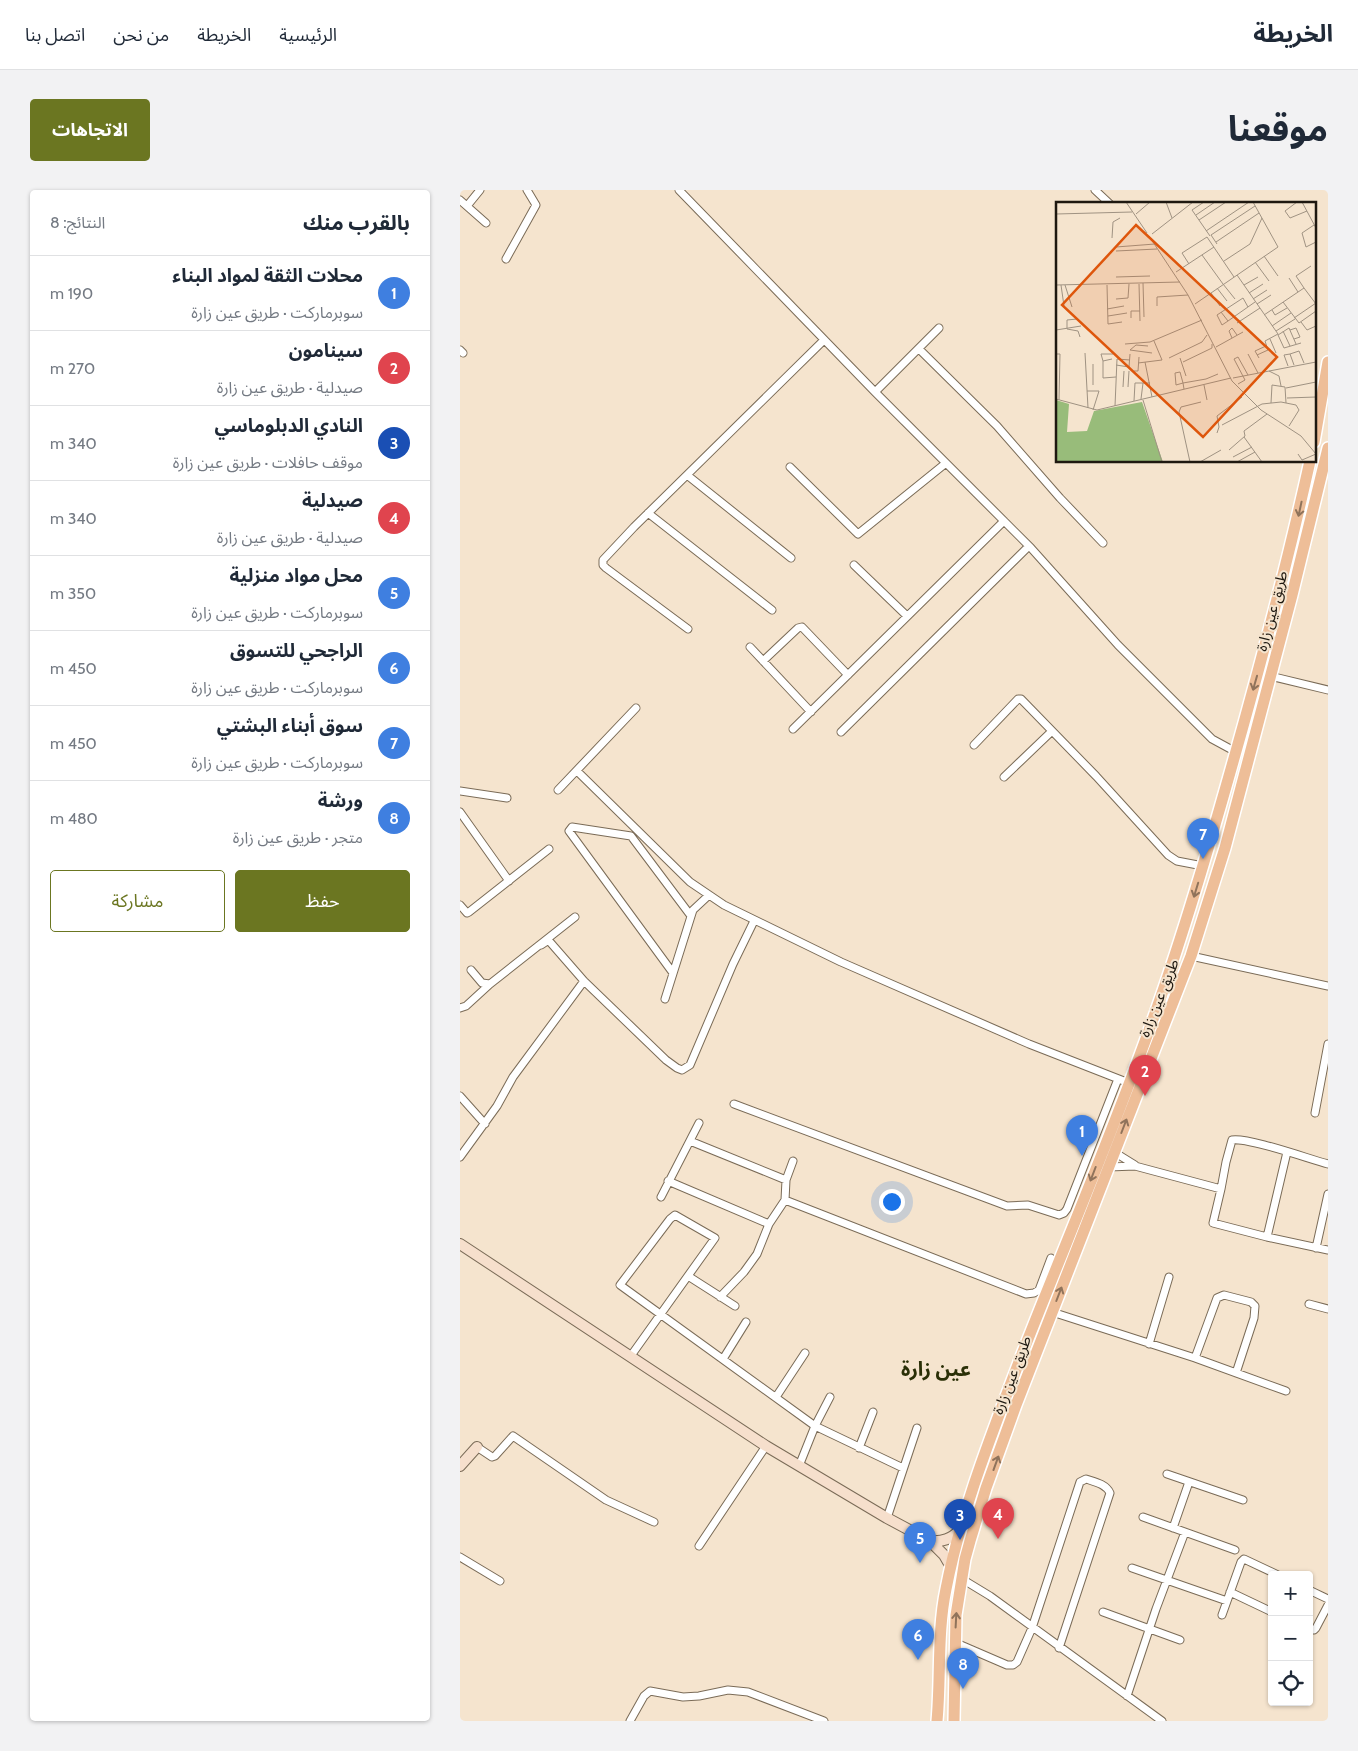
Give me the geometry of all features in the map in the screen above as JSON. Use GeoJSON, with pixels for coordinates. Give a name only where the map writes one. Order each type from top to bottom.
{"type":"FeatureCollection","features":[{"type":"Feature","properties":{"kind":"main road"},"geometry":{"type":"LineString","coordinates":[[1316,422],[1318,402],[1328,362]]}},
{"type":"Feature","properties":{"kind":"main road","name":"طريق عين زارة"},"geometry":{"type":"LineString","coordinates":[[954,1721],[956,1615],[966,1559],[986,1488],[1052,1312],[1191,956],[1225,848],[1292,594],[1328,448]]}},
{"type":"Feature","properties":{"kind":"main road","name":"طريق عين زارة"},"geometry":{"type":"LineString","coordinates":[[938,1721],[943,1608],[960,1530],[976,1477],[1123,1081],[1160,998],[1203,866],[1236,752],[1290,552],[1310,462]]}},
{"type":"Feature","properties":{"kind":"main road"},"geometry":{"type":"LineString","coordinates":[[460,1244],[766,1446],[887,1518],[930,1541],[944,1555],[951,1567]]}},
{"type":"Feature","properties":{"kind":"main road"},"geometry":{"type":"LineString","coordinates":[[460,1466],[477,1448]]}},
{"type":"Feature","properties":{"kind":"main road"},"geometry":{"type":"LineString","coordinates":[[930,1541],[939,1542],[947,1540],[960,1530]]}},
{"type":"Feature","properties":{"kind":"street"},"geometry":{"type":"LineString","coordinates":[[466,206],[480,190]]}},
{"type":"Feature","properties":{"kind":"street"},"geometry":{"type":"LineString","coordinates":[[506,259],[536,204],[528,190]]}},
{"type":"Feature","properties":{"kind":"street"},"geometry":{"type":"LineString","coordinates":[[678,190],[875,392],[1029,546],[1118,645],[1206,734],[1236,752]]}},
{"type":"Feature","properties":{"kind":"street"},"geometry":{"type":"LineString","coordinates":[[1095,190],[1108,202]]}},
{"type":"Feature","properties":{"kind":"street"},"geometry":{"type":"LineString","coordinates":[[460,200],[486,223]]}},
{"type":"Feature","properties":{"kind":"street"},"geometry":{"type":"LineString","coordinates":[[875,392],[939,328]]}},
{"type":"Feature","properties":{"kind":"street"},"geometry":{"type":"LineString","coordinates":[[688,629],[606,568],[602,562],[648,513],[824,340]]}},
{"type":"Feature","properties":{"kind":"street"},"geometry":{"type":"LineString","coordinates":[[919,349],[997,426],[1103,543]]}},
{"type":"Feature","properties":{"kind":"street"},"geometry":{"type":"LineString","coordinates":[[790,467],[858,534],[946,462]]}},
{"type":"Feature","properties":{"kind":"street"},"geometry":{"type":"LineString","coordinates":[[687,475],[791,558]]}},
{"type":"Feature","properties":{"kind":"street"},"geometry":{"type":"LineString","coordinates":[[648,513],[772,610]]}},
{"type":"Feature","properties":{"kind":"street"},"geometry":{"type":"LineString","coordinates":[[793,729],[1004,521]]}},
{"type":"Feature","properties":{"kind":"street"},"geometry":{"type":"LineString","coordinates":[[841,732],[1029,546]]}},
{"type":"Feature","properties":{"kind":"street"},"geometry":{"type":"LineString","coordinates":[[854,565],[907,616]]}},
{"type":"Feature","properties":{"kind":"street"},"geometry":{"type":"LineString","coordinates":[[763,661],[798,628],[802,627],[848,675]]}},
{"type":"Feature","properties":{"kind":"street"},"geometry":{"type":"LineString","coordinates":[[750,647],[811,712]]}},
{"type":"Feature","properties":{"kind":"street"},"geometry":{"type":"LineString","coordinates":[[1270,676],[1328,690]]}},
{"type":"Feature","properties":{"kind":"street"},"geometry":{"type":"LineString","coordinates":[[974,745],[1018,699],[1024,702],[1051,732],[1096,776],[1168,856],[1177,861],[1203,866]]}},
{"type":"Feature","properties":{"kind":"street"},"geometry":{"type":"LineString","coordinates":[[558,790],[636,708]]}},
{"type":"Feature","properties":{"kind":"street"},"geometry":{"type":"LineString","coordinates":[[1004,776],[1051,732]]}},
{"type":"Feature","properties":{"kind":"street"},"geometry":{"type":"LineString","coordinates":[[577,771],[690,882],[708,896],[754,921],[840,962],[1020,1040],[1123,1081],[1067,1210],[1064,1214],[1059,1215],[1028,1205],[1007,1206],[734,1104]]}},
{"type":"Feature","properties":{"kind":"street"},"geometry":{"type":"LineString","coordinates":[[460,792],[507,798]]}},
{"type":"Feature","properties":{"kind":"street"},"geometry":{"type":"LineString","coordinates":[[460,812],[509,882]]}},
{"type":"Feature","properties":{"kind":"street"},"geometry":{"type":"LineString","coordinates":[[673,973],[569,831],[572,827],[631,836],[691,916]]}},
{"type":"Feature","properties":{"kind":"street"},"geometry":{"type":"LineString","coordinates":[[460,905],[467,913],[470,912],[549,849]]}},
{"type":"Feature","properties":{"kind":"street"},"geometry":{"type":"LineString","coordinates":[[664,999],[693,910],[708,896]]}},
{"type":"Feature","properties":{"kind":"street"},"geometry":{"type":"LineString","coordinates":[[460,1008],[466,1006],[490,984],[575,916]]}},
{"type":"Feature","properties":{"kind":"street"},"geometry":{"type":"LineString","coordinates":[[541,945],[550,942],[584,981],[666,1060],[677,1068],[684,1069],[690,1065],[754,921]]}},
{"type":"Feature","properties":{"kind":"street"},"geometry":{"type":"LineString","coordinates":[[1191,956],[1328,986]]}},
{"type":"Feature","properties":{"kind":"street"},"geometry":{"type":"LineString","coordinates":[[471,970],[482,983],[490,984]]}},
{"type":"Feature","properties":{"kind":"street"},"geometry":{"type":"LineString","coordinates":[[460,1157],[497,1106],[513,1077],[584,981]]}},
{"type":"Feature","properties":{"kind":"street"},"geometry":{"type":"LineString","coordinates":[[1315,1113],[1328,1044]]}},
{"type":"Feature","properties":{"kind":"street"},"geometry":{"type":"LineString","coordinates":[[460,1096],[485,1124]]}},
{"type":"Feature","properties":{"kind":"street"},"geometry":{"type":"LineString","coordinates":[[661,1197],[699,1123]]}},
{"type":"Feature","properties":{"kind":"street"},"geometry":{"type":"LineString","coordinates":[[1328,1164],[1243,1140],[1232,1140],[1213,1222],[1267,1237],[1328,1250]]}},
{"type":"Feature","properties":{"kind":"street"},"geometry":{"type":"LineString","coordinates":[[690,1141],[786,1180]]}},
{"type":"Feature","properties":{"kind":"street"},"geometry":{"type":"LineString","coordinates":[[1114,1152],[1135,1166]]}},
{"type":"Feature","properties":{"kind":"street"},"geometry":{"type":"LineString","coordinates":[[1267,1237],[1287,1152]]}},
{"type":"Feature","properties":{"kind":"street"},"geometry":{"type":"LineString","coordinates":[[720,1297],[753,1260],[768,1224],[785,1200],[786,1180],[793,1161]]}},
{"type":"Feature","properties":{"kind":"street"},"geometry":{"type":"LineString","coordinates":[[1109,1166],[1135,1166],[1221,1189]]}},
{"type":"Feature","properties":{"kind":"street"},"geometry":{"type":"LineString","coordinates":[[668,1181],[768,1224]]}},
{"type":"Feature","properties":{"kind":"street"},"geometry":{"type":"LineString","coordinates":[[1316,1248],[1328,1194]]}},
{"type":"Feature","properties":{"kind":"street"},"geometry":{"type":"LineString","coordinates":[[785,1200],[1026,1294],[1039,1290],[1052,1258]]}},
{"type":"Feature","properties":{"kind":"street"},"geometry":{"type":"LineString","coordinates":[[630,1357],[661,1314],[715,1238],[676,1215],[670,1219],[620,1285],[661,1314],[815,1426],[903,1468]]}},
{"type":"Feature","properties":{"kind":"street"},"geometry":{"type":"LineString","coordinates":[[688,1276],[735,1306]]}},
{"type":"Feature","properties":{"kind":"street"},"geometry":{"type":"LineString","coordinates":[[1149,1344],[1170,1277]]}},
{"type":"Feature","properties":{"kind":"street"},"geometry":{"type":"LineString","coordinates":[[1195,1358],[1217,1298],[1224,1295],[1252,1302],[1255,1306],[1254,1318],[1236,1373]]}},
{"type":"Feature","properties":{"kind":"street"},"geometry":{"type":"LineString","coordinates":[[1309,1304],[1328,1309]]}},
{"type":"Feature","properties":{"kind":"street"},"geometry":{"type":"LineString","coordinates":[[1052,1312],[1195,1358],[1286,1392]]}},
{"type":"Feature","properties":{"kind":"street"},"geometry":{"type":"LineString","coordinates":[[723,1359],[746,1322]]}},
{"type":"Feature","properties":{"kind":"street"},"geometry":{"type":"LineString","coordinates":[[776,1398],[805,1353]]}},
{"type":"Feature","properties":{"kind":"street"},"geometry":{"type":"LineString","coordinates":[[799,1466],[815,1426],[830,1396]]}},
{"type":"Feature","properties":{"kind":"street"},"geometry":{"type":"LineString","coordinates":[[860,1448],[873,1412]]}},
{"type":"Feature","properties":{"kind":"street"},"geometry":{"type":"LineString","coordinates":[[887,1518],[917,1428]]}},
{"type":"Feature","properties":{"kind":"street"},"geometry":{"type":"LineString","coordinates":[[477,1448],[492,1457],[514,1436],[606,1500],[654,1522]]}},
{"type":"Feature","properties":{"kind":"street"},"geometry":{"type":"LineString","coordinates":[[699,1546],[766,1446]]}},
{"type":"Feature","properties":{"kind":"street"},"geometry":{"type":"LineString","coordinates":[[1167,1474],[1243,1500]]}},
{"type":"Feature","properties":{"kind":"street"},"geometry":{"type":"LineString","coordinates":[[956,1643],[1010,1665],[1016,1664],[1032,1628],[1080,1482],[1086,1479],[1108,1488],[1110,1493],[1059,1648]]}},
{"type":"Feature","properties":{"kind":"street"},"geometry":{"type":"LineString","coordinates":[[1173,1528],[1189,1482]]}},
{"type":"Feature","properties":{"kind":"street"},"geometry":{"type":"LineString","coordinates":[[1143,1518],[1235,1550]]}},
{"type":"Feature","properties":{"kind":"street"},"geometry":{"type":"LineString","coordinates":[[1127,1696],[1149,1629],[1185,1532]]}},
{"type":"Feature","properties":{"kind":"street"},"geometry":{"type":"LineString","coordinates":[[460,1557],[500,1581]]}},
{"type":"Feature","properties":{"kind":"street"},"geometry":{"type":"LineString","coordinates":[[1222,1616],[1241,1562],[1244,1559],[1270,1571]]}},
{"type":"Feature","properties":{"kind":"street"},"geometry":{"type":"LineString","coordinates":[[1132,1568],[1227,1601]]}},
{"type":"Feature","properties":{"kind":"street"},"geometry":{"type":"LineString","coordinates":[[962,1579],[990,1596],[1059,1648],[1162,1721]]}},
{"type":"Feature","properties":{"kind":"street"},"geometry":{"type":"LineString","coordinates":[[1230,1592],[1268,1610]]}},
{"type":"Feature","properties":{"kind":"street"},"geometry":{"type":"LineString","coordinates":[[1313,1592],[1328,1599]]}},
{"type":"Feature","properties":{"kind":"street"},"geometry":{"type":"LineString","coordinates":[[1313,1630],[1316,1628],[1328,1605]]}},
{"type":"Feature","properties":{"kind":"street"},"geometry":{"type":"LineString","coordinates":[[1103,1612],[1180,1640]]}},
{"type":"Feature","properties":{"kind":"street"},"geometry":{"type":"LineString","coordinates":[[630,1721],[644,1696],[650,1691],[683,1697],[735,1690],[748,1692],[824,1721]]}},
{"type":"Feature","properties":{"kind":"place","name":"سوق أبناء البشتي"},"geometry":{"type":"Point","coordinates":[1203,859]}},
{"type":"Feature","properties":{"kind":"place","name":"سينامون"},"geometry":{"type":"Point","coordinates":[1145,1096]}},
{"type":"Feature","properties":{"kind":"place","name":"محلات الثقة لمواد البناء"},"geometry":{"type":"Point","coordinates":[1082,1156]}},
{"type":"Feature","properties":{"kind":"place","name":"صيدلية"},"geometry":{"type":"Point","coordinates":[998,1539]}},
{"type":"Feature","properties":{"kind":"place","name":"النادي الدبلوماسي"},"geometry":{"type":"Point","coordinates":[960,1540]}},
{"type":"Feature","properties":{"kind":"place","name":"محل مواد منزلية"},"geometry":{"type":"Point","coordinates":[920,1563]}},
{"type":"Feature","properties":{"kind":"place","name":"الراجحي للتسوق"},"geometry":{"type":"Point","coordinates":[918,1660]}},
{"type":"Feature","properties":{"kind":"place","name":"ورشة"},"geometry":{"type":"Point","coordinates":[963,1689]}},
{"type":"Feature","properties":{"kind":"district","name":"عين زارة"},"geometry":{"type":"Point","coordinates":[936,1369]}}]}
